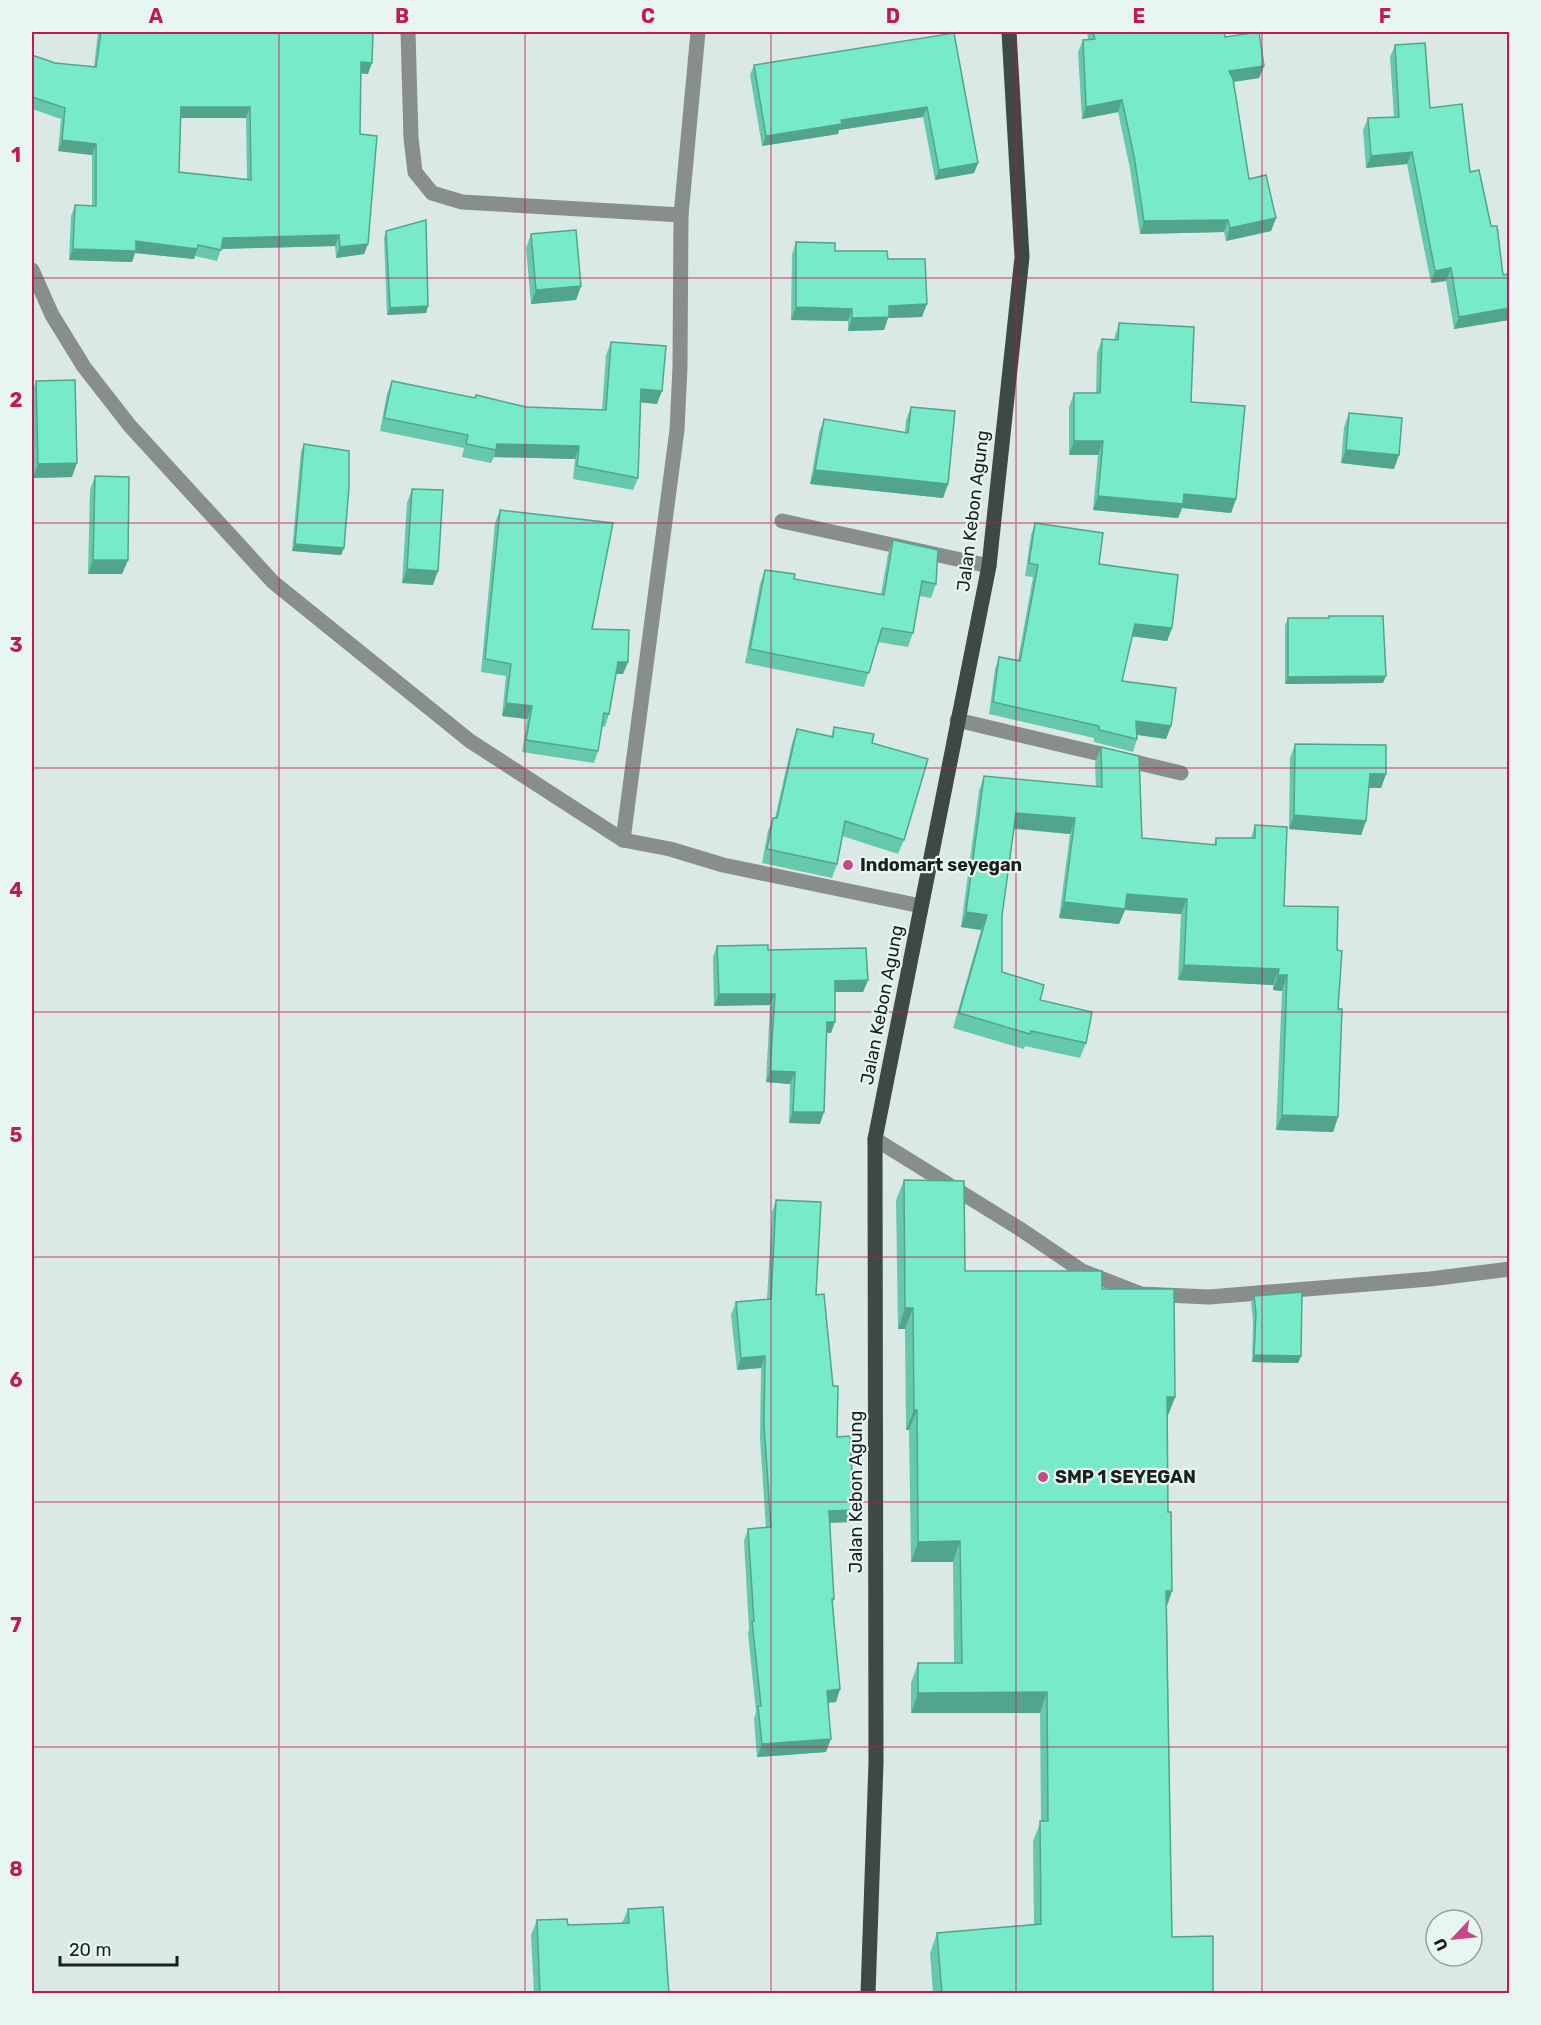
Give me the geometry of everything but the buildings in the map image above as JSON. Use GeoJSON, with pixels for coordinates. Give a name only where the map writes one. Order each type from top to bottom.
{"type":"FeatureCollection","features":[{"type":"Feature","properties":{"kind":"main road","name":"Jalan Kebon Agung"},"geometry":{"type":"LineString","coordinates":[[868,1994],[876,1763],[875,1139],[989,566],[1022,257],[1009,32]]}},
{"type":"Feature","properties":{"kind":"street"},"geometry":{"type":"LineString","coordinates":[[408,32],[411,138],[415,172],[432,193],[462,202],[681,215]]}},
{"type":"Feature","properties":{"kind":"street"},"geometry":{"type":"LineString","coordinates":[[623,840],[677,430],[680,367],[681,215],[698,32]]}},
{"type":"Feature","properties":{"kind":"street"},"geometry":{"type":"LineString","coordinates":[[32,270],[52,315],[84,367],[130,426],[273,582],[470,741],[623,840],[670,849],[723,865],[921,906]]}},
{"type":"Feature","properties":{"kind":"street"},"geometry":{"type":"LineString","coordinates":[[782,521],[989,566]]}},
{"type":"Feature","properties":{"kind":"street"},"geometry":{"type":"LineString","coordinates":[[957,720],[1181,773]]}},
{"type":"Feature","properties":{"kind":"street"},"geometry":{"type":"LineString","coordinates":[[875,1139],[1020,1229],[1082,1271],[1141,1294],[1209,1297],[1430,1279],[1509,1269]]}},
{"type":"Feature","properties":{"kind":"place","name":"Indomart seyegan"},"geometry":{"type":"Point","coordinates":[848,865]}},
{"type":"Feature","properties":{"kind":"place","name":"SMP 1 SEYEGAN"},"geometry":{"type":"Point","coordinates":[1043,1477]}}]}
